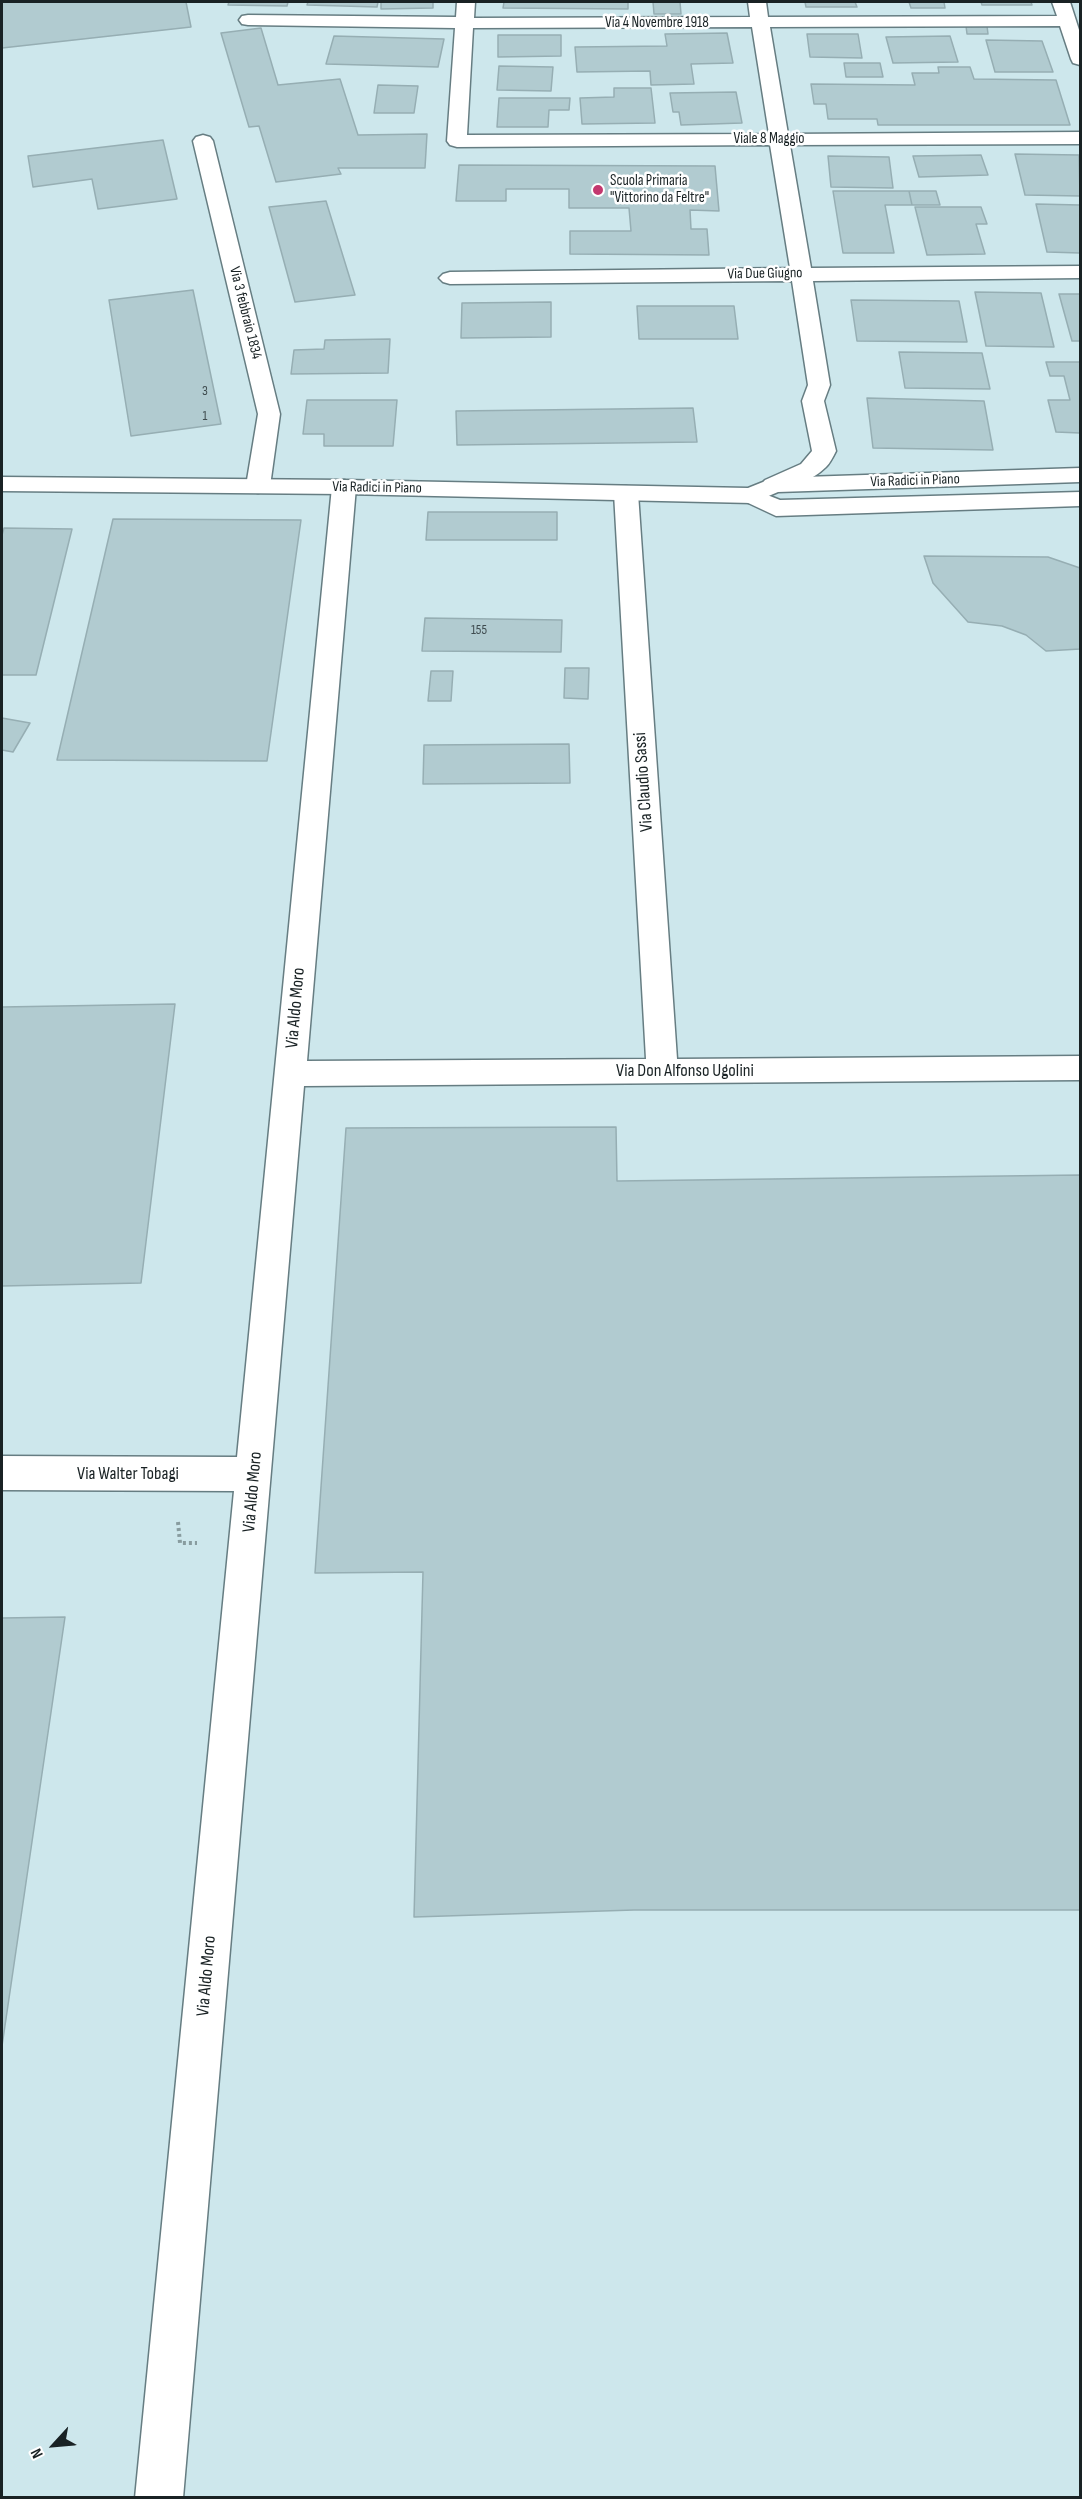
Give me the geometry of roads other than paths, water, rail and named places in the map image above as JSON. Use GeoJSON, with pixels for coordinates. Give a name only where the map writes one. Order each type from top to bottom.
{"type":"FeatureCollection","features":[{"type":"Feature","properties":{"kind":"street"},"geometry":{"type":"LineString","coordinates":[[466,2],[466,24]]}},
{"type":"Feature","properties":{"kind":"street"},"geometry":{"type":"LineString","coordinates":[[757,2],[819,385],[813,401],[824,451],[819,461],[808,469],[773,486]]}},
{"type":"Feature","properties":{"kind":"street"},"geometry":{"type":"LineString","coordinates":[[1061,2],[1080,59]]}},
{"type":"Feature","properties":{"kind":"street","name":"Via 4 Novembre 1918"},"geometry":{"type":"LineString","coordinates":[[248,20],[466,24],[1067,21]]}},
{"type":"Feature","properties":{"kind":"street","name":"Viale 8 Maggio"},"geometry":{"type":"LineString","coordinates":[[466,24],[457,141],[1080,138]]}},
{"type":"Feature","properties":{"kind":"street","name":"Via 3 febbraio 1834"},"geometry":{"type":"LineString","coordinates":[[203,141],[269,414],[258,486]]}},
{"type":"Feature","properties":{"kind":"street","name":"Via Due Giugno"},"geometry":{"type":"LineString","coordinates":[[450,278],[802,273],[1080,273]]}},
{"type":"Feature","properties":{"kind":"street","name":"Via Radici in Piano"},"geometry":{"type":"LineString","coordinates":[[752,496],[773,486],[1080,475]]}},
{"type":"Feature","properties":{"kind":"street","name":"Via Radici in Piano"},"geometry":{"type":"LineString","coordinates":[[2,484],[344,487],[752,496],[776,508],[1001,503],[1080,498]]}},
{"type":"Feature","properties":{"kind":"street"},"geometry":{"type":"LineString","coordinates":[[1001,503],[1024,485],[1080,484]]}},
{"type":"Feature","properties":{"kind":"street","name":"Via Aldo Moro"},"geometry":{"type":"LineString","coordinates":[[159,2498],[344,487]]}},
{"type":"Feature","properties":{"kind":"street","name":"Via Claudio Sassi"},"geometry":{"type":"LineString","coordinates":[[626,493],[662,1071]]}},
{"type":"Feature","properties":{"kind":"street","name":"Via Don Alfonso Ugolini"},"geometry":{"type":"LineString","coordinates":[[290,1074],[1080,1068]]}},
{"type":"Feature","properties":{"kind":"street","name":"Via Walter Tobagi"},"geometry":{"type":"LineString","coordinates":[[2,1473],[254,1474]]}},
{"type":"Feature","properties":{"kind":"place","name":"Scuola Primaria \"Vittorino da Feltre\""},"geometry":{"type":"Point","coordinates":[598,190]}}]}
